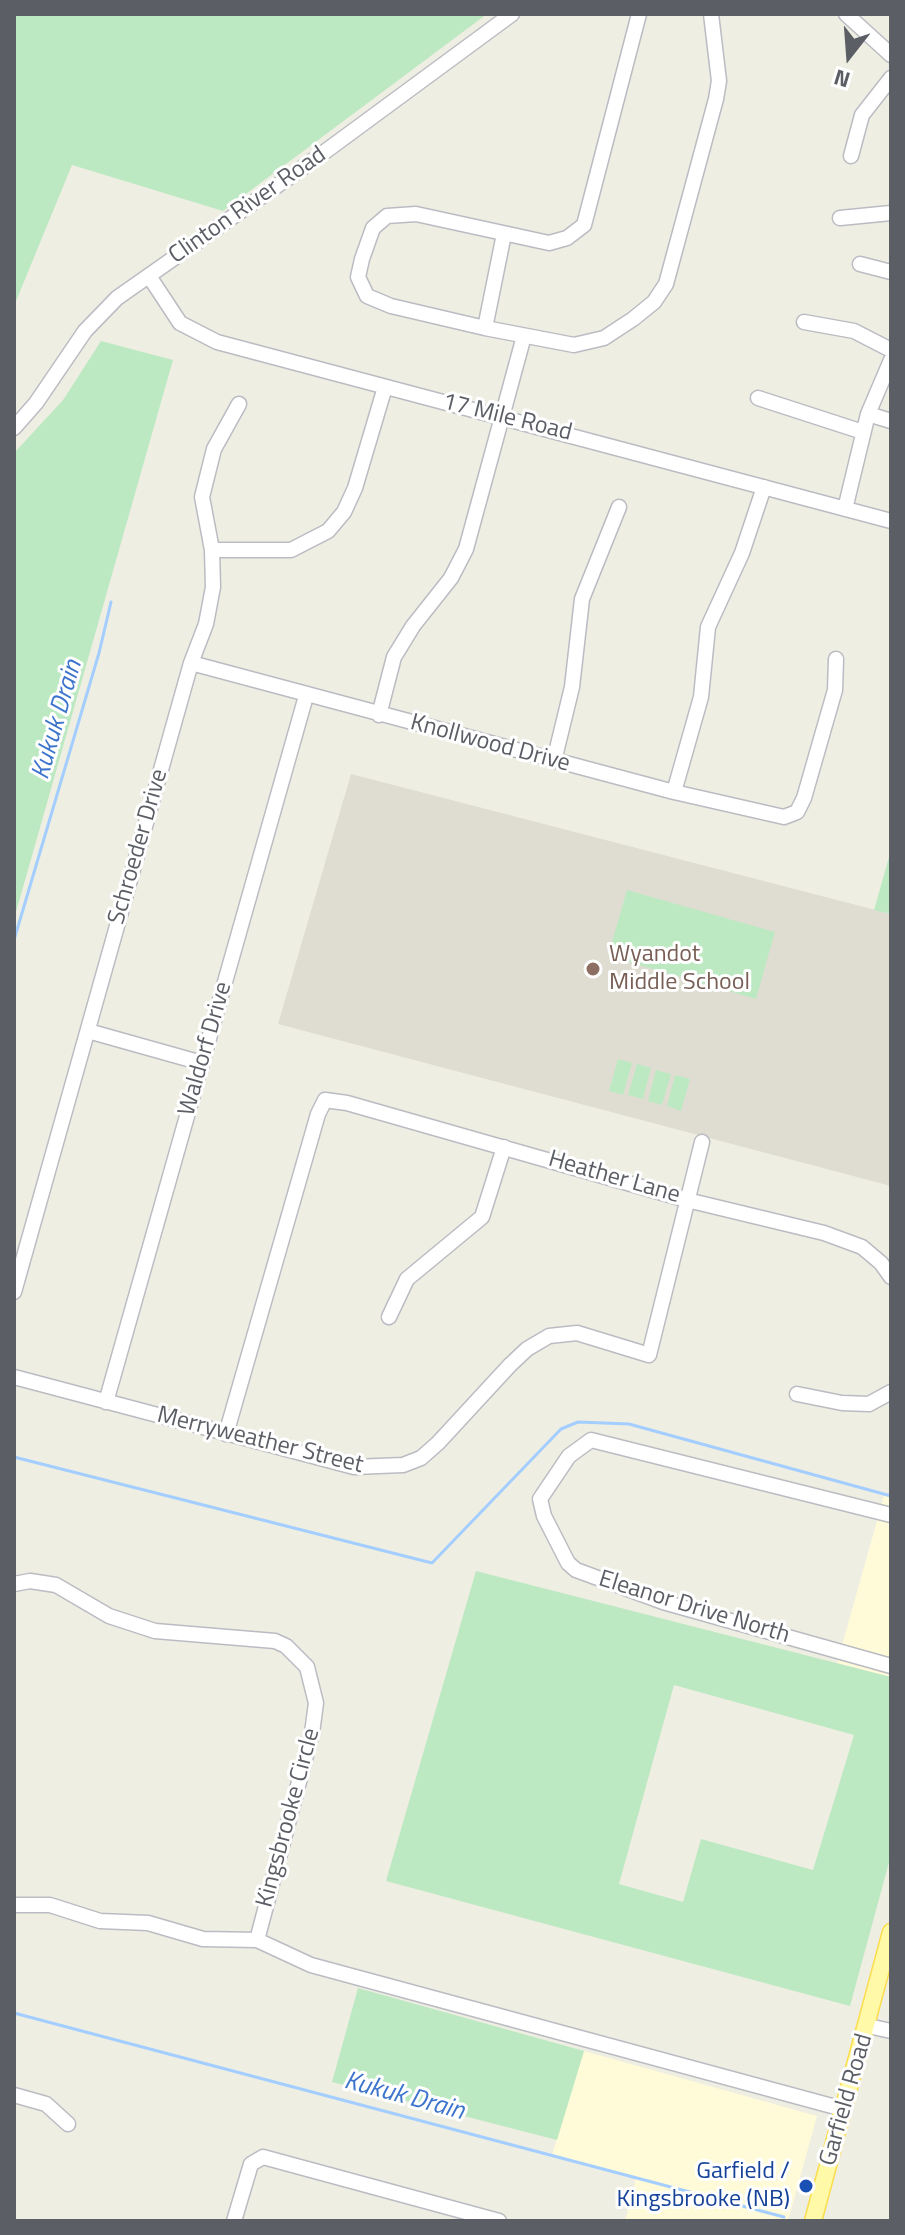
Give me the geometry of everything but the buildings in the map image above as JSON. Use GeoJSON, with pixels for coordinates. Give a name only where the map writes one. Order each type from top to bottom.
{"type":"FeatureCollection","features":[{"type":"Feature","properties":{"kind":"main road","name":"Garfield Road"},"geometry":{"type":"LineString","coordinates":[[813,2221],[891,1932]]}},
{"type":"Feature","properties":{"kind":"street","name":"Clinton River Road"},"geometry":{"type":"LineString","coordinates":[[14,428],[101,312],[512,14]]}},
{"type":"Feature","properties":{"kind":"street"},"geometry":{"type":"LineString","coordinates":[[639,14],[584,225],[567,238],[549,243],[416,214],[393,214],[373,228],[359,270],[361,288],[375,301],[485,328],[574,345],[593,343],[624,326],[661,294],[671,271],[719,81],[711,14]]}},
{"type":"Feature","properties":{"kind":"street"},"geometry":{"type":"LineString","coordinates":[[846,14],[891,55]]}},
{"type":"Feature","properties":{"kind":"street"},"geometry":{"type":"LineString","coordinates":[[851,156],[862,115],[891,78]]}},
{"type":"Feature","properties":{"kind":"street"},"geometry":{"type":"LineString","coordinates":[[840,218],[891,213]]}},
{"type":"Feature","properties":{"kind":"street"},"geometry":{"type":"LineString","coordinates":[[485,328],[504,234]]}},
{"type":"Feature","properties":{"kind":"street"},"geometry":{"type":"LineString","coordinates":[[860,264],[891,272]]}},
{"type":"Feature","properties":{"kind":"street","name":"17 Mile Road"},"geometry":{"type":"LineString","coordinates":[[149,276],[176,318],[199,335],[891,521]]}},
{"type":"Feature","properties":{"kind":"street"},"geometry":{"type":"LineString","coordinates":[[804,322],[854,331],[891,350]]}},
{"type":"Feature","properties":{"kind":"street"},"geometry":{"type":"LineString","coordinates":[[379,715],[394,657],[451,578],[477,519],[524,336]]}},
{"type":"Feature","properties":{"kind":"street"},"geometry":{"type":"LineString","coordinates":[[845,509],[868,414],[891,360]]}},
{"type":"Feature","properties":{"kind":"street"},"geometry":{"type":"LineString","coordinates":[[212,550],[291,550],[328,531],[344,512],[355,488],[385,387]]}},
{"type":"Feature","properties":{"kind":"street"},"geometry":{"type":"LineString","coordinates":[[758,398],[863,432]]}},
{"type":"Feature","properties":{"kind":"street","name":"Schroeder Drive"},"geometry":{"type":"LineString","coordinates":[[14,1292],[191,663],[206,624],[213,587],[212,550],[202,497],[214,449],[239,404]]}},
{"type":"Feature","properties":{"kind":"street"},"geometry":{"type":"LineString","coordinates":[[868,414],[891,421]]}},
{"type":"Feature","properties":{"kind":"street"},"geometry":{"type":"LineString","coordinates":[[674,792],[701,697],[708,627],[742,553],[764,487]]}},
{"type":"Feature","properties":{"kind":"street"},"geometry":{"type":"LineString","coordinates":[[554,761],[572,687],[582,599],[619,507]]}},
{"type":"Feature","properties":{"kind":"street","name":"Knollwood Drive"},"geometry":{"type":"LineString","coordinates":[[191,663],[306,696],[776,817],[792,816],[804,798],[835,690],[836,659]]}},
{"type":"Feature","properties":{"kind":"street","name":"Waldorf Drive"},"geometry":{"type":"LineString","coordinates":[[106,1402],[306,696]]}},
{"type":"Feature","properties":{"kind":"street"},"geometry":{"type":"LineString","coordinates":[[88,1031],[202,1063]]}},
{"type":"Feature","properties":{"kind":"street","name":"Heather Lane"},"geometry":{"type":"LineString","coordinates":[[226,1434],[318,1114],[325,1100],[687,1200],[824,1233],[862,1247],[881,1263],[891,1277]]}},
{"type":"Feature","properties":{"kind":"street"},"geometry":{"type":"LineString","coordinates":[[687,1200],[702,1142]]}},
{"type":"Feature","properties":{"kind":"street"},"geometry":{"type":"LineString","coordinates":[[389,1317],[407,1279],[482,1217],[504,1147]]}},
{"type":"Feature","properties":{"kind":"street","name":"Merryweather Street"},"geometry":{"type":"LineString","coordinates":[[14,1377],[354,1467],[403,1465],[421,1458],[438,1443],[510,1365],[527,1349],[549,1336],[577,1333],[649,1355],[687,1200]]}},
{"type":"Feature","properties":{"kind":"street"},"geometry":{"type":"LineString","coordinates":[[797,1394],[842,1403],[869,1404],[891,1392]]}},
{"type":"Feature","properties":{"kind":"street","name":"Eleanor Drive North"},"geometry":{"type":"LineString","coordinates":[[891,1515],[591,1440],[569,1456],[540,1499],[544,1516],[568,1563],[588,1576],[663,1602],[891,1666]]}},
{"type":"Feature","properties":{"kind":"street","name":"Kingsbrooke Circle"},"geometry":{"type":"LineString","coordinates":[[14,1584],[30,1581],[56,1585],[109,1616],[155,1631],[275,1641],[286,1646],[307,1667],[316,1703],[312,1733],[257,1940],[203,1939],[148,1923],[100,1921],[50,1905],[14,1905]]}},
{"type":"Feature","properties":{"kind":"street"},"geometry":{"type":"LineString","coordinates":[[257,1940],[298,1962],[843,2109]]}},
{"type":"Feature","properties":{"kind":"street"},"geometry":{"type":"LineString","coordinates":[[868,2026],[891,2031]]}},
{"type":"Feature","properties":{"kind":"street"},"geometry":{"type":"LineString","coordinates":[[14,2095],[46,2104],[68,2124]]}},
{"type":"Feature","properties":{"kind":"street"},"geometry":{"type":"LineString","coordinates":[[234,2221],[256,2157],[499,2221]]}},
{"type":"Feature","properties":{"kind":"shaded area","name":"Wyandot Middle School"},"geometry":{"type":"Polygon","coordinates":[[[351,774],[891,914],[891,1186],[278,1024],[351,774]]]}},
{"type":"Feature","properties":{"kind":"shaded area"},"geometry":{"type":"Polygon","coordinates":[[[884,1496],[891,1498],[891,1677],[837,1663],[884,1496]]]}},
{"type":"Feature","properties":{"kind":"shaded area"},"geometry":{"type":"Polygon","coordinates":[[[584,2051],[817,2116],[788,2221],[625,2221],[636,2178],[552,2155],[584,2051]]]}},
{"type":"Feature","properties":{"kind":"green space"},"geometry":{"type":"Polygon","coordinates":[[[14,14],[487,14],[223,211],[72,165],[14,306],[14,14]]]}},
{"type":"Feature","properties":{"kind":"green space"},"geometry":{"type":"Polygon","coordinates":[[[101,341],[173,360],[14,919],[14,453],[63,400],[101,341]]]}},
{"type":"Feature","properties":{"kind":"green space"},"geometry":{"type":"Polygon","coordinates":[[[891,850],[891,914],[874,910],[891,850]]]}},
{"type":"Feature","properties":{"kind":"green space"},"geometry":{"type":"Polygon","coordinates":[[[627,890],[775,932],[756,999],[608,956],[627,890]]]}},
{"type":"Feature","properties":{"kind":"green space"},"geometry":{"type":"Polygon","coordinates":[[[618,1059],[632,1063],[623,1095],[609,1091],[618,1059]]]}},
{"type":"Feature","properties":{"kind":"green space"},"geometry":{"type":"Polygon","coordinates":[[[637,1064],[651,1068],[643,1099],[628,1095],[637,1064]]]}},
{"type":"Feature","properties":{"kind":"green space"},"geometry":{"type":"Polygon","coordinates":[[[656,1070],[671,1074],[662,1105],[648,1101],[656,1070]]]}},
{"type":"Feature","properties":{"kind":"green space"},"geometry":{"type":"Polygon","coordinates":[[[675,1075],[690,1079],[681,1111],[667,1106],[675,1075]]]}},
{"type":"Feature","properties":{"kind":"green space"},"geometry":{"type":"Polygon","coordinates":[[[476,1571],[891,1677],[891,1855],[850,2006],[386,1881],[476,1571]],[[674,1685],[619,1884],[683,1902],[701,1839],[813,1870],[854,1735],[674,1685]]]}},
{"type":"Feature","properties":{"kind":"green space"},"geometry":{"type":"Polygon","coordinates":[[[358,1988],[584,2051],[557,2140],[332,2082],[358,1988]]]}},
{"type":"Feature","properties":{"kind":"waterway","name":"Kukuk Drain"},"geometry":{"type":"LineString","coordinates":[[14,940],[99,653],[111,602]]}},
{"type":"Feature","properties":{"kind":"waterway"},"geometry":{"type":"LineString","coordinates":[[14,1457],[432,1563],[561,1429],[578,1422],[629,1424],[891,1496]]}},
{"type":"Feature","properties":{"kind":"waterway","name":"Kukuk Drain"},"geometry":{"type":"LineString","coordinates":[[14,2013],[784,2217]]}},
{"type":"Feature","properties":{"kind":"place","name":"Wyandot Middle School"},"geometry":{"type":"Point","coordinates":[593,969]}},
{"type":"Feature","properties":{"kind":"place","name":"Garfield / Kingsbrooke (NB)"},"geometry":{"type":"Point","coordinates":[806,2186]}}]}
